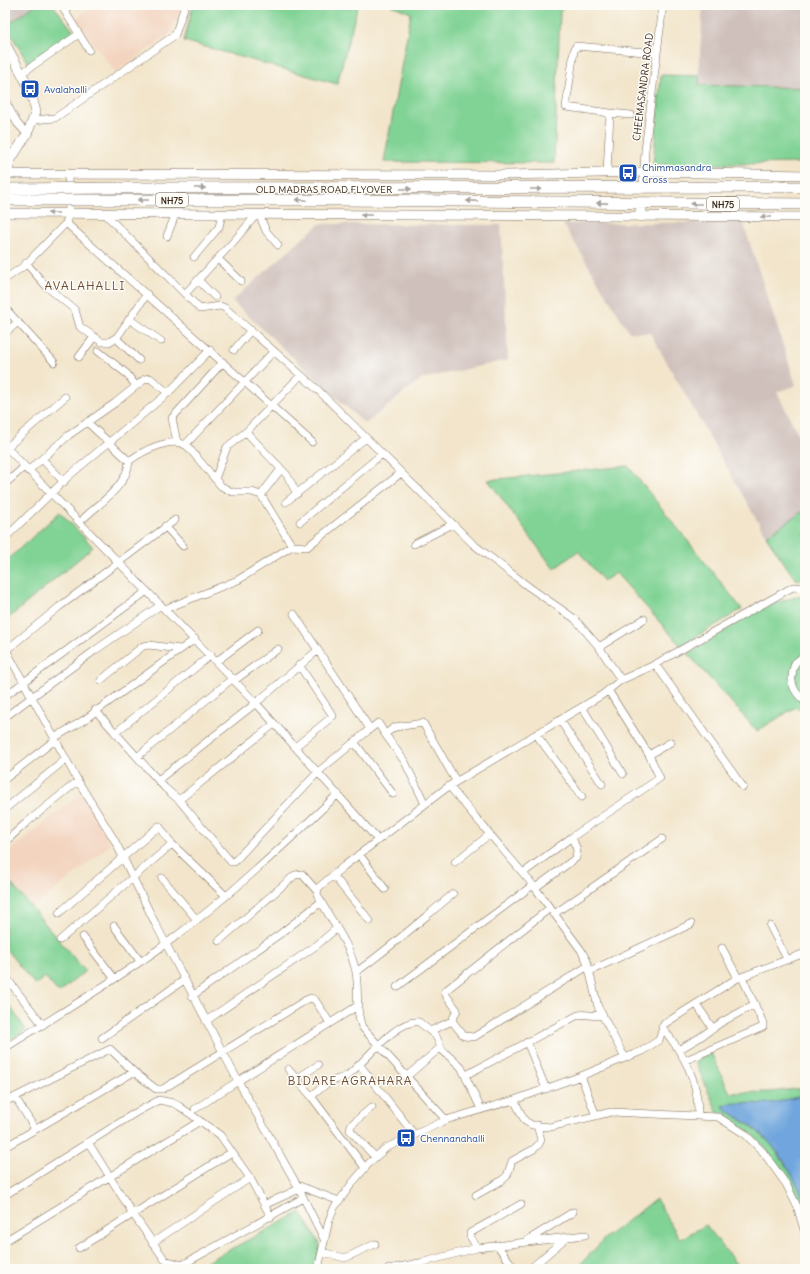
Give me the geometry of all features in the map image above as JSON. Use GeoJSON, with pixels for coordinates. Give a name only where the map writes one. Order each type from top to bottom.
{"type":"FeatureCollection","features":[{"type":"Feature","properties":{"kind":"highway","name":"NH75"},"geometry":{"type":"LineString","coordinates":[[643,189],[805,187]]}},
{"type":"Feature","properties":{"kind":"highway","name":"OLD MADRAS ROAD FLYOVER"},"geometry":{"type":"LineString","coordinates":[[5,189],[643,189]]}},
{"type":"Feature","properties":{"kind":"highway","name":"OLD MADRAS ROAD FLYOVER"},"geometry":{"type":"LineString","coordinates":[[5,200],[340,200],[641,204]]}},
{"type":"Feature","properties":{"kind":"highway","name":"NH75"},"geometry":{"type":"LineString","coordinates":[[641,204],[805,204]]}},
{"type":"Feature","properties":{"kind":"highway"},"geometry":{"type":"LineString","coordinates":[[641,204],[641,216]]}},
{"type":"Feature","properties":{"kind":"main road"},"geometry":{"type":"LineString","coordinates":[[5,42],[30,89],[36,112],[27,134],[13,156],[6,174],[507,175],[644,172],[805,175]]}},
{"type":"Feature","properties":{"kind":"main road"},"geometry":{"type":"LineString","coordinates":[[5,213],[805,217]]}},
{"type":"Feature","properties":{"kind":"street"},"geometry":{"type":"LineString","coordinates":[[70,5],[64,10],[90,50]]}},
{"type":"Feature","properties":{"kind":"street"},"geometry":{"type":"LineString","coordinates":[[33,120],[55,118],[175,35],[185,5]]}},
{"type":"Feature","properties":{"kind":"street","name":"CHEEMASANDRA ROAD"},"geometry":{"type":"LineString","coordinates":[[643,189],[645,150],[663,5]]}},
{"type":"Feature","properties":{"kind":"street"},"geometry":{"type":"LineString","coordinates":[[22,73],[79,34]]}},
{"type":"Feature","properties":{"kind":"street"},"geometry":{"type":"LineString","coordinates":[[631,115],[566,107],[576,46],[657,53]]}},
{"type":"Feature","properties":{"kind":"street"},"geometry":{"type":"LineString","coordinates":[[5,100],[17,123],[27,134]]}},
{"type":"Feature","properties":{"kind":"street"},"geometry":{"type":"LineString","coordinates":[[607,173],[610,113]]}},
{"type":"Feature","properties":{"kind":"street"},"geometry":{"type":"LineString","coordinates":[[5,146],[13,156]]}},
{"type":"Feature","properties":{"kind":"street"},"geometry":{"type":"LineString","coordinates":[[5,279],[26,263],[66,223],[69,213],[68,175]]}},
{"type":"Feature","properties":{"kind":"street"},"geometry":{"type":"LineString","coordinates":[[104,213],[202,310],[223,306],[251,330],[301,375],[486,555],[575,619],[599,647],[621,680]]}},
{"type":"Feature","properties":{"kind":"street"},"geometry":{"type":"LineString","coordinates":[[167,236],[176,213]]}},
{"type":"Feature","properties":{"kind":"street"},"geometry":{"type":"LineString","coordinates":[[194,257],[219,227],[222,220],[222,214]]}},
{"type":"Feature","properties":{"kind":"street"},"geometry":{"type":"LineString","coordinates":[[185,294],[258,214],[266,231],[278,245]]}},
{"type":"Feature","properties":{"kind":"street"},"geometry":{"type":"LineString","coordinates":[[66,223],[312,442]]}},
{"type":"Feature","properties":{"kind":"street"},"geometry":{"type":"LineString","coordinates":[[218,259],[240,281]]}},
{"type":"Feature","properties":{"kind":"street"},"geometry":{"type":"LineString","coordinates":[[26,263],[47,288],[75,310],[80,326],[94,337],[105,343],[117,337],[147,294]]}},
{"type":"Feature","properties":{"kind":"street"},"geometry":{"type":"LineString","coordinates":[[198,280],[215,297]]}},
{"type":"Feature","properties":{"kind":"street"},"geometry":{"type":"LineString","coordinates":[[5,308],[54,362]]}},
{"type":"Feature","properties":{"kind":"street"},"geometry":{"type":"LineString","coordinates":[[129,319],[161,341]]}},
{"type":"Feature","properties":{"kind":"street"},"geometry":{"type":"LineString","coordinates":[[5,333],[18,322]]}},
{"type":"Feature","properties":{"kind":"street"},"geometry":{"type":"LineString","coordinates":[[234,350],[251,330]]}},
{"type":"Feature","properties":{"kind":"street"},"geometry":{"type":"LineString","coordinates":[[79,357],[94,337]]}},
{"type":"Feature","properties":{"kind":"street"},"geometry":{"type":"LineString","coordinates":[[117,337],[118,340],[138,360]]}},
{"type":"Feature","properties":{"kind":"street"},"geometry":{"type":"LineString","coordinates":[[5,537],[109,442],[168,393],[210,350]]}},
{"type":"Feature","properties":{"kind":"street"},"geometry":{"type":"LineString","coordinates":[[98,351],[127,374],[136,386]]}},
{"type":"Feature","properties":{"kind":"street"},"geometry":{"type":"LineString","coordinates":[[185,445],[274,351]]}},
{"type":"Feature","properties":{"kind":"street"},"geometry":{"type":"LineString","coordinates":[[177,442],[172,418],[223,362]]}},
{"type":"Feature","properties":{"kind":"street"},"geometry":{"type":"LineString","coordinates":[[215,479],[227,447],[247,431],[301,375]]}},
{"type":"Feature","properties":{"kind":"street"},"geometry":{"type":"LineString","coordinates":[[5,484],[42,459],[68,435],[115,404],[145,379],[150,378],[168,393]]}},
{"type":"Feature","properties":{"kind":"street"},"geometry":{"type":"LineString","coordinates":[[65,398],[5,448],[217,661],[256,702],[378,840]]}},
{"type":"Feature","properties":{"kind":"street"},"geometry":{"type":"LineString","coordinates":[[87,422],[129,461]]}},
{"type":"Feature","properties":{"kind":"street"},"geometry":{"type":"LineString","coordinates":[[247,431],[248,434],[293,483],[297,494]]}},
{"type":"Feature","properties":{"kind":"street"},"geometry":{"type":"LineString","coordinates":[[286,502],[366,438]]}},
{"type":"Feature","properties":{"kind":"street"},"geometry":{"type":"LineString","coordinates":[[84,518],[120,484],[126,472],[129,461],[140,453],[153,447],[177,442],[185,445],[221,486],[232,492],[252,492],[261,496],[292,546]]}},
{"type":"Feature","properties":{"kind":"street"},"geometry":{"type":"LineString","coordinates":[[300,522],[382,454]]}},
{"type":"Feature","properties":{"kind":"street"},"geometry":{"type":"LineString","coordinates":[[42,459],[64,482]]}},
{"type":"Feature","properties":{"kind":"street"},"geometry":{"type":"LineString","coordinates":[[261,496],[281,469]]}},
{"type":"Feature","properties":{"kind":"street"},"geometry":{"type":"LineString","coordinates":[[5,717],[32,696],[163,607],[238,580],[292,546],[307,547],[401,473]]}},
{"type":"Feature","properties":{"kind":"street"},"geometry":{"type":"LineString","coordinates":[[175,520],[59,607],[6,650],[54,739],[123,857],[192,996],[298,1187],[324,1239]]}},
{"type":"Feature","properties":{"kind":"street"},"geometry":{"type":"LineString","coordinates":[[414,544],[453,524]]}},
{"type":"Feature","properties":{"kind":"street"},"geometry":{"type":"LineString","coordinates":[[166,526],[183,546]]}},
{"type":"Feature","properties":{"kind":"street"},"geometry":{"type":"LineString","coordinates":[[317,891],[359,854],[449,786],[582,707],[621,680],[655,664],[792,587],[805,588]]}},
{"type":"Feature","properties":{"kind":"street"},"geometry":{"type":"LineString","coordinates":[[5,696],[147,590]]}},
{"type":"Feature","properties":{"kind":"street"},"geometry":{"type":"LineString","coordinates":[[294,614],[370,729]]}},
{"type":"Feature","properties":{"kind":"street"},"geometry":{"type":"LineString","coordinates":[[599,647],[644,619]]}},
{"type":"Feature","properties":{"kind":"street"},"geometry":{"type":"LineString","coordinates":[[217,661],[258,630]]}},
{"type":"Feature","properties":{"kind":"street"},"geometry":{"type":"LineString","coordinates":[[5,779],[54,739],[73,727],[195,639]]}},
{"type":"Feature","properties":{"kind":"street"},"geometry":{"type":"LineString","coordinates":[[101,680],[143,646],[149,645],[180,649]]}},
{"type":"Feature","properties":{"kind":"street"},"geometry":{"type":"LineString","coordinates":[[137,757],[234,679],[278,649]]}},
{"type":"Feature","properties":{"kind":"street"},"geometry":{"type":"LineString","coordinates":[[158,780],[256,702],[318,650]]}},
{"type":"Feature","properties":{"kind":"street"},"geometry":{"type":"LineString","coordinates":[[805,654],[795,663],[791,679],[793,690],[805,702]]}},
{"type":"Feature","properties":{"kind":"street"},"geometry":{"type":"LineString","coordinates":[[115,733],[211,655]]}},
{"type":"Feature","properties":{"kind":"street"},"geometry":{"type":"LineString","coordinates":[[655,664],[743,787]]}},
{"type":"Feature","properties":{"kind":"street"},"geometry":{"type":"LineString","coordinates":[[295,747],[333,716],[299,665]]}},
{"type":"Feature","properties":{"kind":"street"},"geometry":{"type":"LineString","coordinates":[[523,873],[572,837],[658,780],[660,775],[649,754],[608,690]]}},
{"type":"Feature","properties":{"kind":"street"},"geometry":{"type":"LineString","coordinates":[[582,707],[622,774]]}},
{"type":"Feature","properties":{"kind":"street"},"geometry":{"type":"LineString","coordinates":[[95,710],[158,780],[179,800],[231,862],[234,862],[318,772],[378,723],[405,762],[425,804]]}},
{"type":"Feature","properties":{"kind":"street"},"geometry":{"type":"LineString","coordinates":[[560,720],[602,784]]}},
{"type":"Feature","properties":{"kind":"street"},"geometry":{"type":"LineString","coordinates":[[385,734],[396,727],[423,723],[438,746],[456,782]]}},
{"type":"Feature","properties":{"kind":"street"},"geometry":{"type":"LineString","coordinates":[[179,800],[274,724]]}},
{"type":"Feature","properties":{"kind":"street"},"geometry":{"type":"LineString","coordinates":[[536,734],[582,797]]}},
{"type":"Feature","properties":{"kind":"street"},"geometry":{"type":"LineString","coordinates":[[649,754],[671,742]]}},
{"type":"Feature","properties":{"kind":"street"},"geometry":{"type":"LineString","coordinates":[[354,743],[393,794]]}},
{"type":"Feature","properties":{"kind":"street"},"geometry":{"type":"LineString","coordinates":[[5,809],[66,759]]}},
{"type":"Feature","properties":{"kind":"street"},"geometry":{"type":"LineString","coordinates":[[5,842],[78,781]]}},
{"type":"Feature","properties":{"kind":"street"},"geometry":{"type":"LineString","coordinates":[[449,786],[534,886],[581,950],[589,968],[595,999],[625,1058]]}},
{"type":"Feature","properties":{"kind":"street"},"geometry":{"type":"LineString","coordinates":[[5,1048],[43,1025],[166,944],[264,864],[338,794]]}},
{"type":"Feature","properties":{"kind":"street"},"geometry":{"type":"LineString","coordinates":[[59,913],[158,826],[172,844],[226,896]]}},
{"type":"Feature","properties":{"kind":"street"},"geometry":{"type":"LineString","coordinates":[[455,862],[490,834]]}},
{"type":"Feature","properties":{"kind":"street"},"geometry":{"type":"LineString","coordinates":[[397,987],[534,886],[576,858],[578,850],[572,837]]}},
{"type":"Feature","properties":{"kind":"street"},"geometry":{"type":"LineString","coordinates":[[430,1030],[452,1021],[457,1010],[445,991],[552,911],[662,839]]}},
{"type":"Feature","properties":{"kind":"street"},"geometry":{"type":"LineString","coordinates":[[60,940],[172,844]]}},
{"type":"Feature","properties":{"kind":"street"},"geometry":{"type":"LineString","coordinates":[[359,854],[385,889]]}},
{"type":"Feature","properties":{"kind":"street"},"geometry":{"type":"LineString","coordinates":[[220,941],[296,875],[302,874],[317,891],[321,902],[337,928],[351,956],[356,972],[362,1027],[446,1120]]}},
{"type":"Feature","properties":{"kind":"street"},"geometry":{"type":"LineString","coordinates":[[333,876],[370,921]]}},
{"type":"Feature","properties":{"kind":"street"},"geometry":{"type":"LineString","coordinates":[[162,878],[197,920]]}},
{"type":"Feature","properties":{"kind":"street"},"geometry":{"type":"LineString","coordinates":[[356,972],[377,957],[400,936],[453,894]]}},
{"type":"Feature","properties":{"kind":"street"},"geometry":{"type":"LineString","coordinates":[[192,996],[280,934],[321,902]]}},
{"type":"Feature","properties":{"kind":"street"},"geometry":{"type":"LineString","coordinates":[[452,1021],[464,1036],[474,1037],[589,968],[691,924]]}},
{"type":"Feature","properties":{"kind":"street"},"geometry":{"type":"LineString","coordinates":[[114,926],[140,961]]}},
{"type":"Feature","properties":{"kind":"street"},"geometry":{"type":"LineString","coordinates":[[770,926],[787,959]]}},
{"type":"Feature","properties":{"kind":"street"},"geometry":{"type":"LineString","coordinates":[[206,1021],[318,945],[337,928]]}},
{"type":"Feature","properties":{"kind":"street"},"geometry":{"type":"LineString","coordinates":[[83,938],[114,978]]}},
{"type":"Feature","properties":{"kind":"street"},"geometry":{"type":"LineString","coordinates":[[686,1060],[763,1027],[763,1023],[755,1004],[722,948]]}},
{"type":"Feature","properties":{"kind":"street"},"geometry":{"type":"LineString","coordinates":[[318,1269],[329,1220],[339,1201],[365,1168],[386,1148],[446,1120],[546,1089],[642,1051],[656,1043],[660,1037],[662,1027],[667,1022],[740,978],[805,953]]}},
{"type":"Feature","properties":{"kind":"street"},"geometry":{"type":"LineString","coordinates":[[5,976],[43,1025]]}},
{"type":"Feature","properties":{"kind":"street"},"geometry":{"type":"LineString","coordinates":[[102,1038],[184,980]]}},
{"type":"Feature","properties":{"kind":"street"},"geometry":{"type":"LineString","coordinates":[[5,1102],[110,1049],[134,1072],[156,1089],[163,1089],[311,998],[315,1000],[330,1023]]}},
{"type":"Feature","properties":{"kind":"street"},"geometry":{"type":"LineString","coordinates":[[680,1049],[755,1004]]}},
{"type":"Feature","properties":{"kind":"street"},"geometry":{"type":"LineString","coordinates":[[195,1109],[359,1005]]}},
{"type":"Feature","properties":{"kind":"street"},"geometry":{"type":"LineString","coordinates":[[697,1005],[713,1029]]}},
{"type":"Feature","properties":{"kind":"street"},"geometry":{"type":"LineString","coordinates":[[466,1075],[582,1014],[593,1017],[603,1015]]}},
{"type":"Feature","properties":{"kind":"street"},"geometry":{"type":"LineString","coordinates":[[311,1096],[329,1082],[348,1076],[378,1045],[398,1028],[412,1022],[419,1022],[436,1036],[446,1055],[461,1067],[481,1109]]}},
{"type":"Feature","properties":{"kind":"street"},"geometry":{"type":"LineString","coordinates":[[662,1027],[680,1049],[686,1060],[698,1098],[698,1115]]}},
{"type":"Feature","properties":{"kind":"street"},"geometry":{"type":"LineString","coordinates":[[527,1042],[546,1089]]}},
{"type":"Feature","properties":{"kind":"street"},"geometry":{"type":"LineString","coordinates":[[406,1077],[441,1047]]}},
{"type":"Feature","properties":{"kind":"street"},"geometry":{"type":"LineString","coordinates":[[359,1064],[414,1134]]}},
{"type":"Feature","properties":{"kind":"street"},"geometry":{"type":"LineString","coordinates":[[296,1079],[318,1065]]}},
{"type":"Feature","properties":{"kind":"street"},"geometry":{"type":"LineString","coordinates":[[288,1069],[311,1096],[365,1168]]}},
{"type":"Feature","properties":{"kind":"street"},"geometry":{"type":"LineString","coordinates":[[5,1147],[134,1072]]}},
{"type":"Feature","properties":{"kind":"street"},"geometry":{"type":"LineString","coordinates":[[581,1076],[596,1116]]}},
{"type":"Feature","properties":{"kind":"street"},"geometry":{"type":"LineString","coordinates":[[15,1097],[35,1130]]}},
{"type":"Feature","properties":{"kind":"street"},"geometry":{"type":"LineString","coordinates":[[5,1195],[88,1142],[159,1100],[173,1103],[220,1135],[250,1178],[271,1217]]}},
{"type":"Feature","properties":{"kind":"street"},"geometry":{"type":"LineString","coordinates":[[514,1100],[525,1121],[550,1127],[611,1112],[624,1111],[718,1117],[745,1134],[763,1152],[786,1184],[797,1206],[805,1233]]}},
{"type":"Feature","properties":{"kind":"street"},"geometry":{"type":"LineString","coordinates":[[372,1108],[351,1125],[350,1130],[376,1157]]}},
{"type":"Feature","properties":{"kind":"street"},"geometry":{"type":"LineString","coordinates":[[5,1241],[200,1121]]}},
{"type":"Feature","properties":{"kind":"street"},"geometry":{"type":"LineString","coordinates":[[476,1195],[501,1181],[507,1176],[512,1161],[534,1149],[539,1144],[541,1140],[537,1125]]}},
{"type":"Feature","properties":{"kind":"street"},"geometry":{"type":"LineString","coordinates":[[88,1142],[152,1243],[165,1260],[182,1265],[303,1198]]}},
{"type":"Feature","properties":{"kind":"street"},"geometry":{"type":"LineString","coordinates":[[80,1248],[232,1152]]}},
{"type":"Feature","properties":{"kind":"street"},"geometry":{"type":"LineString","coordinates":[[152,1243],[250,1178]]}},
{"type":"Feature","properties":{"kind":"street"},"geometry":{"type":"LineString","coordinates":[[264,1205],[298,1187],[339,1201]]}},
{"type":"Feature","properties":{"kind":"street"},"geometry":{"type":"LineString","coordinates":[[477,1248],[470,1236],[470,1233],[521,1204]]}},
{"type":"Feature","properties":{"kind":"street"},"geometry":{"type":"LineString","coordinates":[[525,1242],[573,1212]]}},
{"type":"Feature","properties":{"kind":"street"},"geometry":{"type":"LineString","coordinates":[[388,1269],[424,1262],[497,1244],[585,1235]]}},
{"type":"Feature","properties":{"kind":"street"},"geometry":{"type":"LineString","coordinates":[[530,1269],[567,1237]]}},
{"type":"Feature","properties":{"kind":"street"},"geometry":{"type":"LineString","coordinates":[[322,1252],[345,1258],[375,1244]]}},
{"type":"Feature","properties":{"kind":"street"},"geometry":{"type":"LineString","coordinates":[[497,1244],[515,1269]]}},
{"type":"Feature","properties":{"kind":"shaded area"},"geometry":{"type":"Polygon","coordinates":[[[5,5],[35,5],[6,26],[5,5]]]}},
{"type":"Feature","properties":{"kind":"shaded area"},"geometry":{"type":"Polygon","coordinates":[[[96,5],[182,5],[170,33],[116,73],[76,19],[96,5]]]}},
{"type":"Feature","properties":{"kind":"shaded area"},"geometry":{"type":"Polygon","coordinates":[[[703,5],[805,5],[805,88],[698,85],[703,5]]]}},
{"type":"Feature","properties":{"kind":"shaded area"},"geometry":{"type":"Polygon","coordinates":[[[743,222],[796,385],[777,392],[805,448],[805,510],[766,536],[650,333],[629,332],[563,224],[743,222]]]}},
{"type":"Feature","properties":{"kind":"shaded area"},"geometry":{"type":"Polygon","coordinates":[[[319,224],[501,225],[508,360],[421,379],[365,424],[232,301],[319,224]]]}},
{"type":"Feature","properties":{"kind":"shaded area"},"geometry":{"type":"Polygon","coordinates":[[[82,793],[111,844],[33,908],[5,876],[5,854],[82,793]]]}},
{"type":"Feature","properties":{"kind":"green space"},"geometry":{"type":"Polygon","coordinates":[[[35,5],[53,5],[75,33],[29,65],[6,26],[35,5]]]}},
{"type":"Feature","properties":{"kind":"green space"},"geometry":{"type":"Polygon","coordinates":[[[193,5],[358,5],[337,84],[184,41],[193,5]]]}},
{"type":"Feature","properties":{"kind":"green space"},"geometry":{"type":"Polygon","coordinates":[[[391,5],[565,5],[560,12],[554,163],[384,162],[411,13],[391,5]]]}},
{"type":"Feature","properties":{"kind":"green space"},"geometry":{"type":"Polygon","coordinates":[[[661,75],[699,76],[699,85],[805,88],[805,163],[653,165],[661,75]]]}},
{"type":"Feature","properties":{"kind":"green space"},"geometry":{"type":"Polygon","coordinates":[[[628,466],[742,609],[681,646],[616,573],[604,581],[578,551],[554,569],[488,480],[628,466]]]}},
{"type":"Feature","properties":{"kind":"green space"},"geometry":{"type":"Polygon","coordinates":[[[805,510],[805,581],[795,579],[766,536],[805,510]]]}},
{"type":"Feature","properties":{"kind":"green space"},"geometry":{"type":"Polygon","coordinates":[[[60,512],[93,547],[5,621],[5,562],[60,512]]]}},
{"type":"Feature","properties":{"kind":"green space"},"geometry":{"type":"Polygon","coordinates":[[[805,596],[805,716],[796,707],[757,731],[688,654],[760,610],[791,598],[805,596]]]}},
{"type":"Feature","properties":{"kind":"green space"},"geometry":{"type":"Polygon","coordinates":[[[5,876],[85,971],[59,993],[45,977],[35,985],[5,948],[5,876]]]}},
{"type":"Feature","properties":{"kind":"green space"},"geometry":{"type":"Polygon","coordinates":[[[5,999],[26,1030],[5,1043],[5,999]]]}},
{"type":"Feature","properties":{"kind":"green space"},"geometry":{"type":"Polygon","coordinates":[[[711,1053],[730,1093],[770,1092],[805,1088],[805,1096],[779,1102],[723,1106],[725,1109],[756,1130],[771,1144],[795,1179],[805,1201],[805,1220],[789,1182],[766,1149],[750,1132],[717,1112],[695,1061],[711,1053]]]}},
{"type":"Feature","properties":{"kind":"green space"},"geometry":{"type":"Polygon","coordinates":[[[656,1199],[680,1239],[706,1225],[740,1269],[576,1269],[606,1237],[656,1199]]]}},
{"type":"Feature","properties":{"kind":"green space"},"geometry":{"type":"Polygon","coordinates":[[[301,1212],[320,1244],[316,1269],[193,1269],[301,1212]]]}},
{"type":"Feature","properties":{"kind":"water"},"geometry":{"type":"Polygon","coordinates":[[[805,1096],[805,1201],[785,1162],[772,1145],[752,1127],[725,1109],[723,1105],[735,1103],[771,1103],[805,1096]]]}},
{"type":"Feature","properties":{"kind":"place","name":"Avalahalli"},"geometry":{"type":"Point","coordinates":[30,89]}},
{"type":"Feature","properties":{"kind":"place","name":"Chimmasandra Cross"},"geometry":{"type":"Point","coordinates":[628,173]}},
{"type":"Feature","properties":{"kind":"place","name":"Chennanahalli"},"geometry":{"type":"Point","coordinates":[406,1138]}},
{"type":"Feature","properties":{"kind":"district","name":"AVALAHALLI"},"geometry":{"type":"Point","coordinates":[85,285]}},
{"type":"Feature","properties":{"kind":"district","name":"BIDARE AGRAHARA"},"geometry":{"type":"Point","coordinates":[350,1080]}}]}
